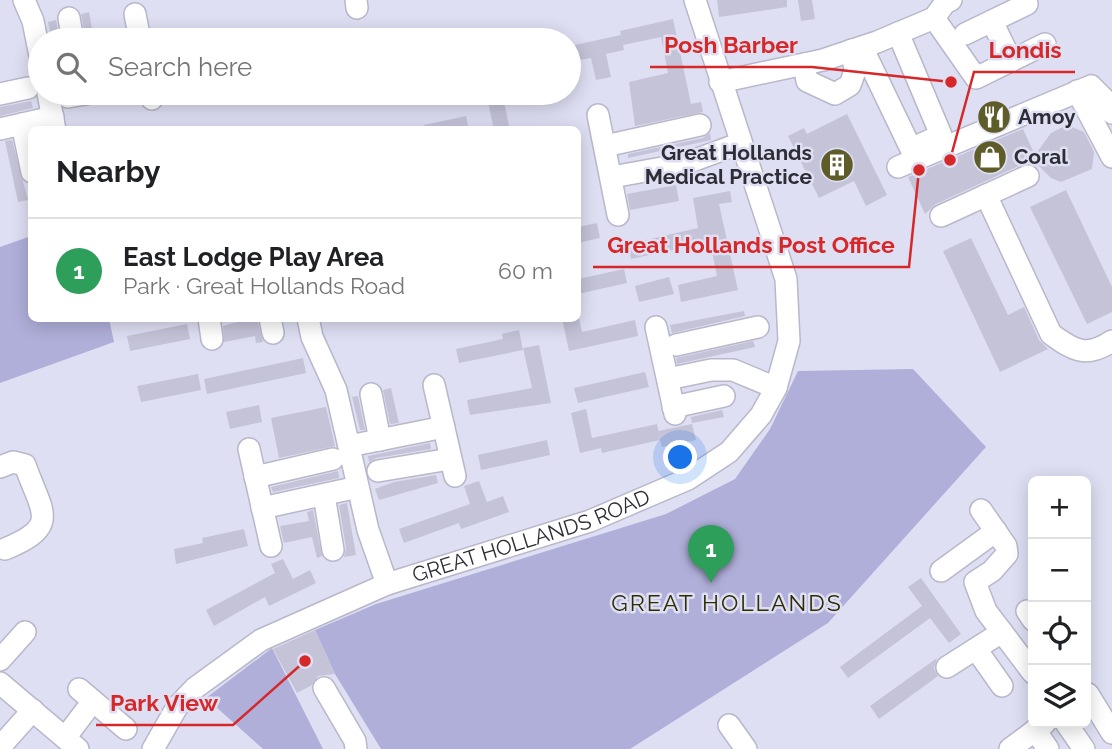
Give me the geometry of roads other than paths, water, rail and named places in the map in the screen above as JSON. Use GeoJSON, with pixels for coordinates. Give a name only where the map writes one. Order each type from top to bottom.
{"type":"FeatureCollection","features":[{"type":"Feature","properties":{"kind":"street"},"geometry":{"type":"LineString","coordinates":[[24,0],[34,28]]}},
{"type":"Feature","properties":{"kind":"street","name":"GREAT HOLLANDS ROAD"},"geometry":{"type":"LineString","coordinates":[[153,749],[177,707],[195,688],[240,652],[302,620],[345,605],[387,584],[590,521],[688,479],[729,452],[761,415],[776,388],[789,341],[786,279],[695,0]]}},
{"type":"Feature","properties":{"kind":"street"},"geometry":{"type":"LineString","coordinates":[[720,82],[804,64],[857,48],[934,18],[945,3],[951,0]]}},
{"type":"Feature","properties":{"kind":"street"},"geometry":{"type":"LineString","coordinates":[[965,34],[1027,4]]}},
{"type":"Feature","properties":{"kind":"street"},"geometry":{"type":"LineString","coordinates":[[135,14],[138,28]]}},
{"type":"Feature","properties":{"kind":"street"},"geometry":{"type":"LineString","coordinates":[[69,18],[71,28]]}},
{"type":"Feature","properties":{"kind":"street"},"geometry":{"type":"LineString","coordinates":[[934,18],[976,78],[1045,44]]}},
{"type":"Feature","properties":{"kind":"street"},"geometry":{"type":"LineString","coordinates":[[992,20],[1011,61]]}},
{"type":"Feature","properties":{"kind":"street"},"geometry":{"type":"LineString","coordinates":[[857,48],[911,149],[941,135],[898,33]]}},
{"type":"Feature","properties":{"kind":"street"},"geometry":{"type":"LineString","coordinates":[[804,64],[807,81],[835,94],[850,85],[855,71],[857,48]]}},
{"type":"Feature","properties":{"kind":"street"},"geometry":{"type":"LineString","coordinates":[[898,167],[1091,86],[1104,99],[1112,113]]}},
{"type":"Feature","properties":{"kind":"street"},"geometry":{"type":"LineString","coordinates":[[1077,91],[1112,156]]}},
{"type":"Feature","properties":{"kind":"street"},"geometry":{"type":"LineString","coordinates":[[0,94],[28,93]]}},
{"type":"Feature","properties":{"kind":"street"},"geometry":{"type":"LineString","coordinates":[[0,129],[22,124],[54,123],[50,105]]}},
{"type":"Feature","properties":{"kind":"street"},"geometry":{"type":"LineString","coordinates":[[598,115],[618,215]]}},
{"type":"Feature","properties":{"kind":"street"},"geometry":{"type":"LineString","coordinates":[[22,124],[28,153]]}},
{"type":"Feature","properties":{"kind":"street"},"geometry":{"type":"LineString","coordinates":[[605,146],[700,125]]}},
{"type":"Feature","properties":{"kind":"street"},"geometry":{"type":"LineString","coordinates":[[612,177],[684,164],[741,142]]}},
{"type":"Feature","properties":{"kind":"street"},"geometry":{"type":"LineString","coordinates":[[941,216],[1028,176]]}},
{"type":"Feature","properties":{"kind":"street"},"geometry":{"type":"LineString","coordinates":[[986,195],[1051,334],[1070,349],[1104,346]]}},
{"type":"Feature","properties":{"kind":"street"},"geometry":{"type":"LineString","coordinates":[[309,322],[312,337],[337,390],[341,452],[358,487],[368,530],[387,584]]}},
{"type":"Feature","properties":{"kind":"street"},"geometry":{"type":"LineString","coordinates":[[656,327],[674,410],[724,396]]}},
{"type":"Feature","properties":{"kind":"street"},"geometry":{"type":"LineString","coordinates":[[676,345],[758,327]]}},
{"type":"Feature","properties":{"kind":"street"},"geometry":{"type":"LineString","coordinates":[[703,339],[711,370]]}},
{"type":"Feature","properties":{"kind":"street"},"geometry":{"type":"LineString","coordinates":[[668,379],[711,370],[733,370],[776,388]]}},
{"type":"Feature","properties":{"kind":"street"},"geometry":{"type":"LineString","coordinates":[[378,471],[453,468],[434,385]]}},
{"type":"Feature","properties":{"kind":"street"},"geometry":{"type":"LineString","coordinates":[[371,394],[380,440]]}},
{"type":"Feature","properties":{"kind":"street"},"geometry":{"type":"LineString","coordinates":[[255,477],[380,440],[444,427]]}},
{"type":"Feature","properties":{"kind":"street"},"geometry":{"type":"LineString","coordinates":[[249,449],[271,547]]}},
{"type":"Feature","properties":{"kind":"street"},"geometry":{"type":"LineString","coordinates":[[0,467],[13,461],[25,465],[43,514],[40,526],[32,538],[5,549]]}},
{"type":"Feature","properties":{"kind":"street"},"geometry":{"type":"LineString","coordinates":[[262,508],[358,487]]}},
{"type":"Feature","properties":{"kind":"street"},"geometry":{"type":"LineString","coordinates":[[324,495],[333,550]]}},
{"type":"Feature","properties":{"kind":"street"},"geometry":{"type":"LineString","coordinates":[[981,510],[1006,545],[1007,554],[992,571],[975,582],[986,611],[1030,665]]}},
{"type":"Feature","properties":{"kind":"street"},"geometry":{"type":"LineString","coordinates":[[941,571],[996,531]]}},
{"type":"Feature","properties":{"kind":"street"},"geometry":{"type":"LineString","coordinates":[[0,660],[25,632]]}},
{"type":"Feature","properties":{"kind":"street"},"geometry":{"type":"LineString","coordinates":[[947,667],[1002,632]]}},
{"type":"Feature","properties":{"kind":"street"},"geometry":{"type":"LineString","coordinates":[[975,649],[1002,686]]}},
{"type":"Feature","properties":{"kind":"street"},"geometry":{"type":"LineString","coordinates":[[0,683],[72,743],[86,695],[126,729]]}},
{"type":"Feature","properties":{"kind":"street"},"geometry":{"type":"LineString","coordinates":[[324,688],[355,740],[356,749]]}},
{"type":"Feature","properties":{"kind":"street"},"geometry":{"type":"LineString","coordinates":[[1091,699],[1112,733],[1093,749]]}},
{"type":"Feature","properties":{"kind":"street"},"geometry":{"type":"LineString","coordinates":[[0,747],[33,710]]}},
{"type":"Feature","properties":{"kind":"street"},"geometry":{"type":"LineString","coordinates":[[729,725],[746,749]]}},
{"type":"Feature","properties":{"kind":"street"},"geometry":{"type":"LineString","coordinates":[[1010,749],[1039,728]]}},
{"type":"Feature","properties":{"kind":"street"},"geometry":{"type":"LineString","coordinates":[[1040,728],[1048,749]]}},
{"type":"Feature","properties":{"kind":"street"},"geometry":{"type":"LineString","coordinates":[[1069,728],[1084,749]]}},
{"type":"Feature","properties":{"kind":"place","name":"Posh Barber"},"geometry":{"type":"Point","coordinates":[951,82]}},
{"type":"Feature","properties":{"kind":"place","name":"Amoy"},"geometry":{"type":"Point","coordinates":[994,117]}},
{"type":"Feature","properties":{"kind":"place","name":"Coral"},"geometry":{"type":"Point","coordinates":[990,157]}},
{"type":"Feature","properties":{"kind":"place","name":"Londis"},"geometry":{"type":"Point","coordinates":[950,160]}},
{"type":"Feature","properties":{"kind":"place","name":"Great Hollands Medical Practice"},"geometry":{"type":"Point","coordinates":[837,165]}},
{"type":"Feature","properties":{"kind":"place","name":"Great Hollands Post Office"},"geometry":{"type":"Point","coordinates":[919,170]}},
{"type":"Feature","properties":{"kind":"place","name":"East Lodge Play Area"},"geometry":{"type":"Point","coordinates":[711,583]}},
{"type":"Feature","properties":{"kind":"place","name":"Park View"},"geometry":{"type":"Point","coordinates":[305,661]}},
{"type":"Feature","properties":{"kind":"district","name":"GREAT HOLLANDS"},"geometry":{"type":"Point","coordinates":[727,603]}}]}
